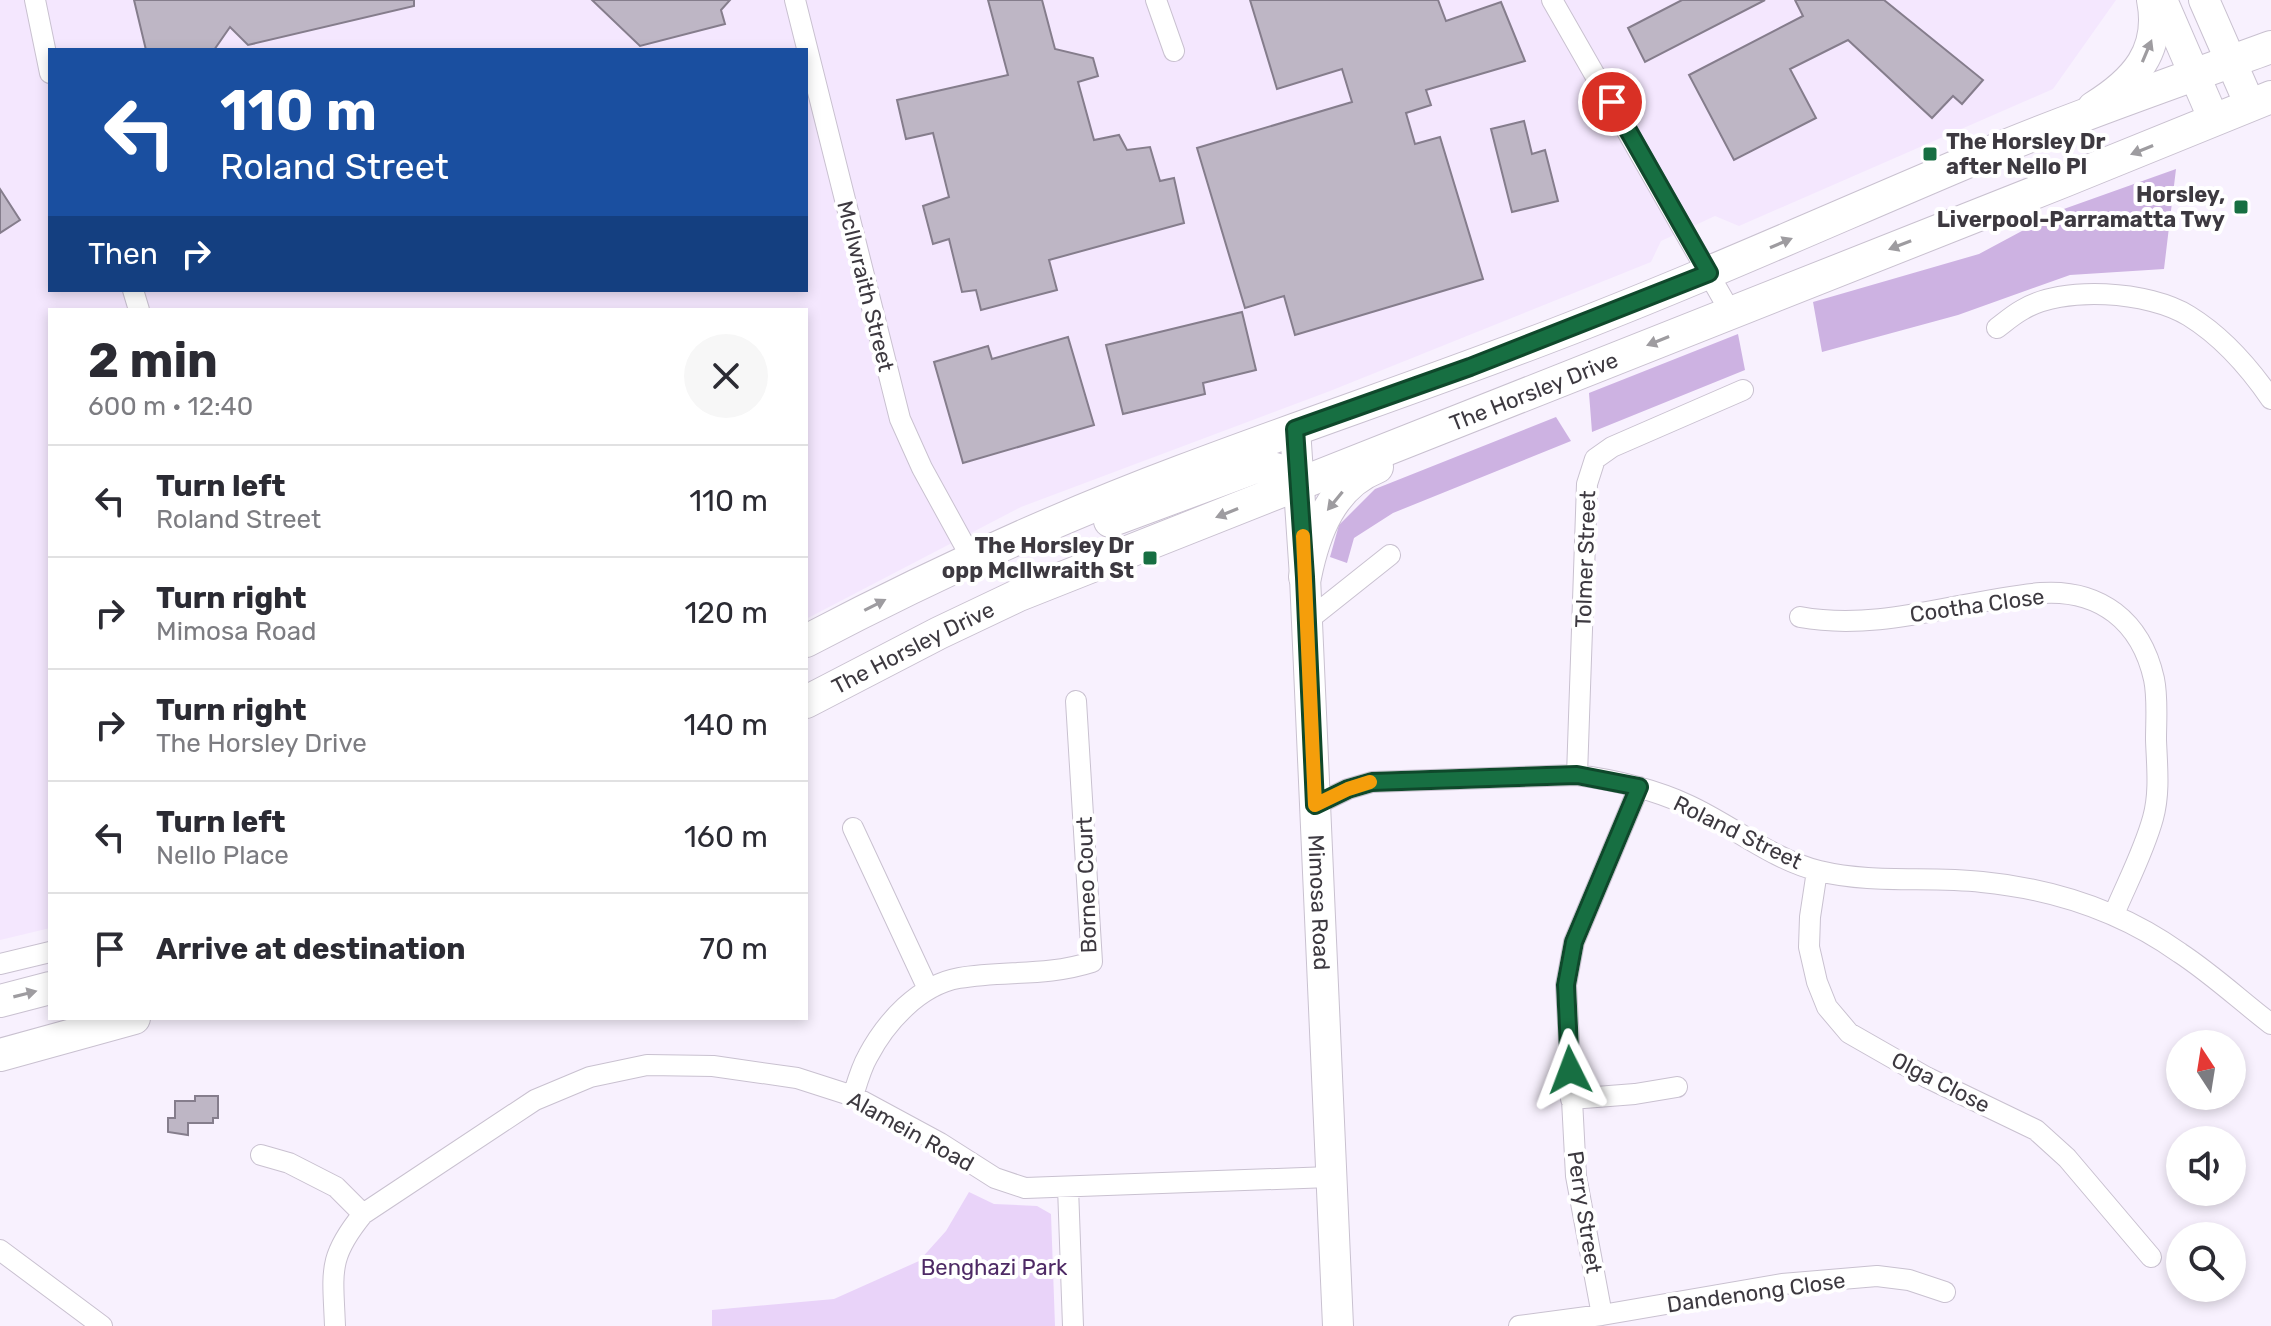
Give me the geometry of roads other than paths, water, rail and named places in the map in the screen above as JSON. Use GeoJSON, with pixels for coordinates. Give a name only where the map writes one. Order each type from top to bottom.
{"type":"FeatureCollection","features":[{"type":"Feature","properties":{"kind":"main road"},"geometry":{"type":"LineString","coordinates":[[2071,120],[2127,82],[2148,56],[2155,28],[2152,0]]}},
{"type":"Feature","properties":{"kind":"main road"},"geometry":{"type":"LineString","coordinates":[[2162,0],[2214,120]]}},
{"type":"Feature","properties":{"kind":"main road"},"geometry":{"type":"LineString","coordinates":[[2204,0],[2231,62],[2261,101]]}},
{"type":"Feature","properties":{"kind":"main road","name":"The Horsley Drive"},"geometry":{"type":"LineString","coordinates":[[808,640],[972,559],[1178,472],[1470,367],[1709,273],[2071,120],[2271,47]]}},
{"type":"Feature","properties":{"kind":"main road","name":"The Horsley Drive"},"geometry":{"type":"LineString","coordinates":[[808,701],[1019,595],[2261,101]]}},
{"type":"Feature","properties":{"kind":"main road"},"geometry":{"type":"LineString","coordinates":[[1305,577],[1312,541],[1322,520],[1334,500],[1352,482],[1369,470],[1437,444],[1523,395]]}},
{"type":"Feature","properties":{"kind":"main road","name":"Mimosa Road"},"geometry":{"type":"LineString","coordinates":[[1295,429],[1305,577],[1338,1326]]}},
{"type":"Feature","properties":{"kind":"main road"},"geometry":{"type":"LineString","coordinates":[[972,559],[1126,518],[1253,468],[1269,467],[1287,472],[1299,484]]}},
{"type":"Feature","properties":{"kind":"main road"},"geometry":{"type":"LineString","coordinates":[[0,1001],[48,989]]}},
{"type":"Feature","properties":{"kind":"main road"},"geometry":{"type":"LineString","coordinates":[[40,1045],[78,1020]]}},
{"type":"Feature","properties":{"kind":"main road"},"geometry":{"type":"LineString","coordinates":[[0,1055],[127,1020]]}},
{"type":"Feature","properties":{"kind":"street"},"geometry":{"type":"LineString","coordinates":[[35,0],[48,63]]}},
{"type":"Feature","properties":{"kind":"street","name":"McIlwraith Street"},"geometry":{"type":"LineString","coordinates":[[795,0],[807,48]]}},
{"type":"Feature","properties":{"kind":"street"},"geometry":{"type":"LineString","coordinates":[[1156,0],[1174,51]]}},
{"type":"Feature","properties":{"kind":"street"},"geometry":{"type":"LineString","coordinates":[[1552,0],[1731,313]]}},
{"type":"Feature","properties":{"kind":"street","name":"McIlwraith Street"},"geometry":{"type":"LineString","coordinates":[[808,52],[900,419],[922,468],[972,559]]}},
{"type":"Feature","properties":{"kind":"street"},"geometry":{"type":"LineString","coordinates":[[1997,328],[2023,308],[2057,297],[2108,294],[2151,301],[2186,314],[2216,335],[2247,366],[2271,399]]}},
{"type":"Feature","properties":{"kind":"street","name":"Tolmer Street"},"geometry":{"type":"LineString","coordinates":[[1577,775],[1587,484],[1595,459],[1612,447],[1743,390]]}},
{"type":"Feature","properties":{"kind":"street"},"geometry":{"type":"LineString","coordinates":[[1307,621],[1390,555]]}},
{"type":"Feature","properties":{"kind":"street","name":"Cootha Close"},"geometry":{"type":"LineString","coordinates":[[1800,617],[1833,623],[1886,619],[2041,593],[2063,593],[2103,603],[2123,619],[2145,647],[2155,681],[2158,792],[2153,819],[2114,914]]}},
{"type":"Feature","properties":{"kind":"street","name":"Borneo Court"},"geometry":{"type":"LineString","coordinates":[[853,1096],[868,1056],[897,1017],[928,989],[957,979],[1064,971],[1092,962],[1076,701]]}},
{"type":"Feature","properties":{"kind":"street","name":"Roland Street"},"geometry":{"type":"LineString","coordinates":[[1315,805],[1348,789],[1372,782],[1577,775],[1639,787],[1688,805],[1778,855],[1817,871],[1871,879],[1979,881],[2035,889],[2114,914],[2180,952],[2271,1024]]}},
{"type":"Feature","properties":{"kind":"street","name":"Perry Street"},"geometry":{"type":"LineString","coordinates":[[1602,1315],[1576,1176],[1566,985],[1574,942],[1639,787]]}},
{"type":"Feature","properties":{"kind":"street"},"geometry":{"type":"LineString","coordinates":[[853,828],[928,989]]}},
{"type":"Feature","properties":{"kind":"street","name":"Olga Close"},"geometry":{"type":"LineString","coordinates":[[1817,871],[1809,947],[1827,1007],[1849,1033],[1926,1077],[2036,1130],[2067,1158],[2151,1257]]}},
{"type":"Feature","properties":{"kind":"street"},"geometry":{"type":"LineString","coordinates":[[0,964],[48,952]]}},
{"type":"Feature","properties":{"kind":"street","name":"Alamein Road"},"geometry":{"type":"LineString","coordinates":[[335,1326],[333,1265],[343,1238],[363,1214],[535,1100],[590,1077],[647,1065],[713,1066],[797,1078],[853,1096],[940,1143],[995,1178],[1025,1188],[1330,1177]]}},
{"type":"Feature","properties":{"kind":"street"},"geometry":{"type":"LineString","coordinates":[[1571,1099],[1677,1087]]}},
{"type":"Feature","properties":{"kind":"street"},"geometry":{"type":"LineString","coordinates":[[261,1155],[289,1163],[336,1187],[363,1214]]}},
{"type":"Feature","properties":{"kind":"street"},"geometry":{"type":"LineString","coordinates":[[1068,1187],[1073,1326]]}},
{"type":"Feature","properties":{"kind":"street"},"geometry":{"type":"LineString","coordinates":[[0,1250],[102,1326]]}},
{"type":"Feature","properties":{"kind":"street","name":"Dandenong Close"},"geometry":{"type":"LineString","coordinates":[[1519,1326],[1782,1284],[1877,1276],[1909,1280],[1945,1292]]}},
{"type":"Feature","properties":{"kind":"place","name":"The Horsley Dr after Nello Pl"},"geometry":{"type":"Point","coordinates":[1930,154]}},
{"type":"Feature","properties":{"kind":"place","name":"Horsley, Liverpool-Parramatta Twy"},"geometry":{"type":"Point","coordinates":[2241,207]}},
{"type":"Feature","properties":{"kind":"place","name":"The Horsley Dr opp McIlwraith St"},"geometry":{"type":"Point","coordinates":[1150,558]}},
{"type":"Feature","properties":{"kind":"park label","name":"Benghazi Park"},"geometry":{"type":"Point","coordinates":[994,1267]}}]}
